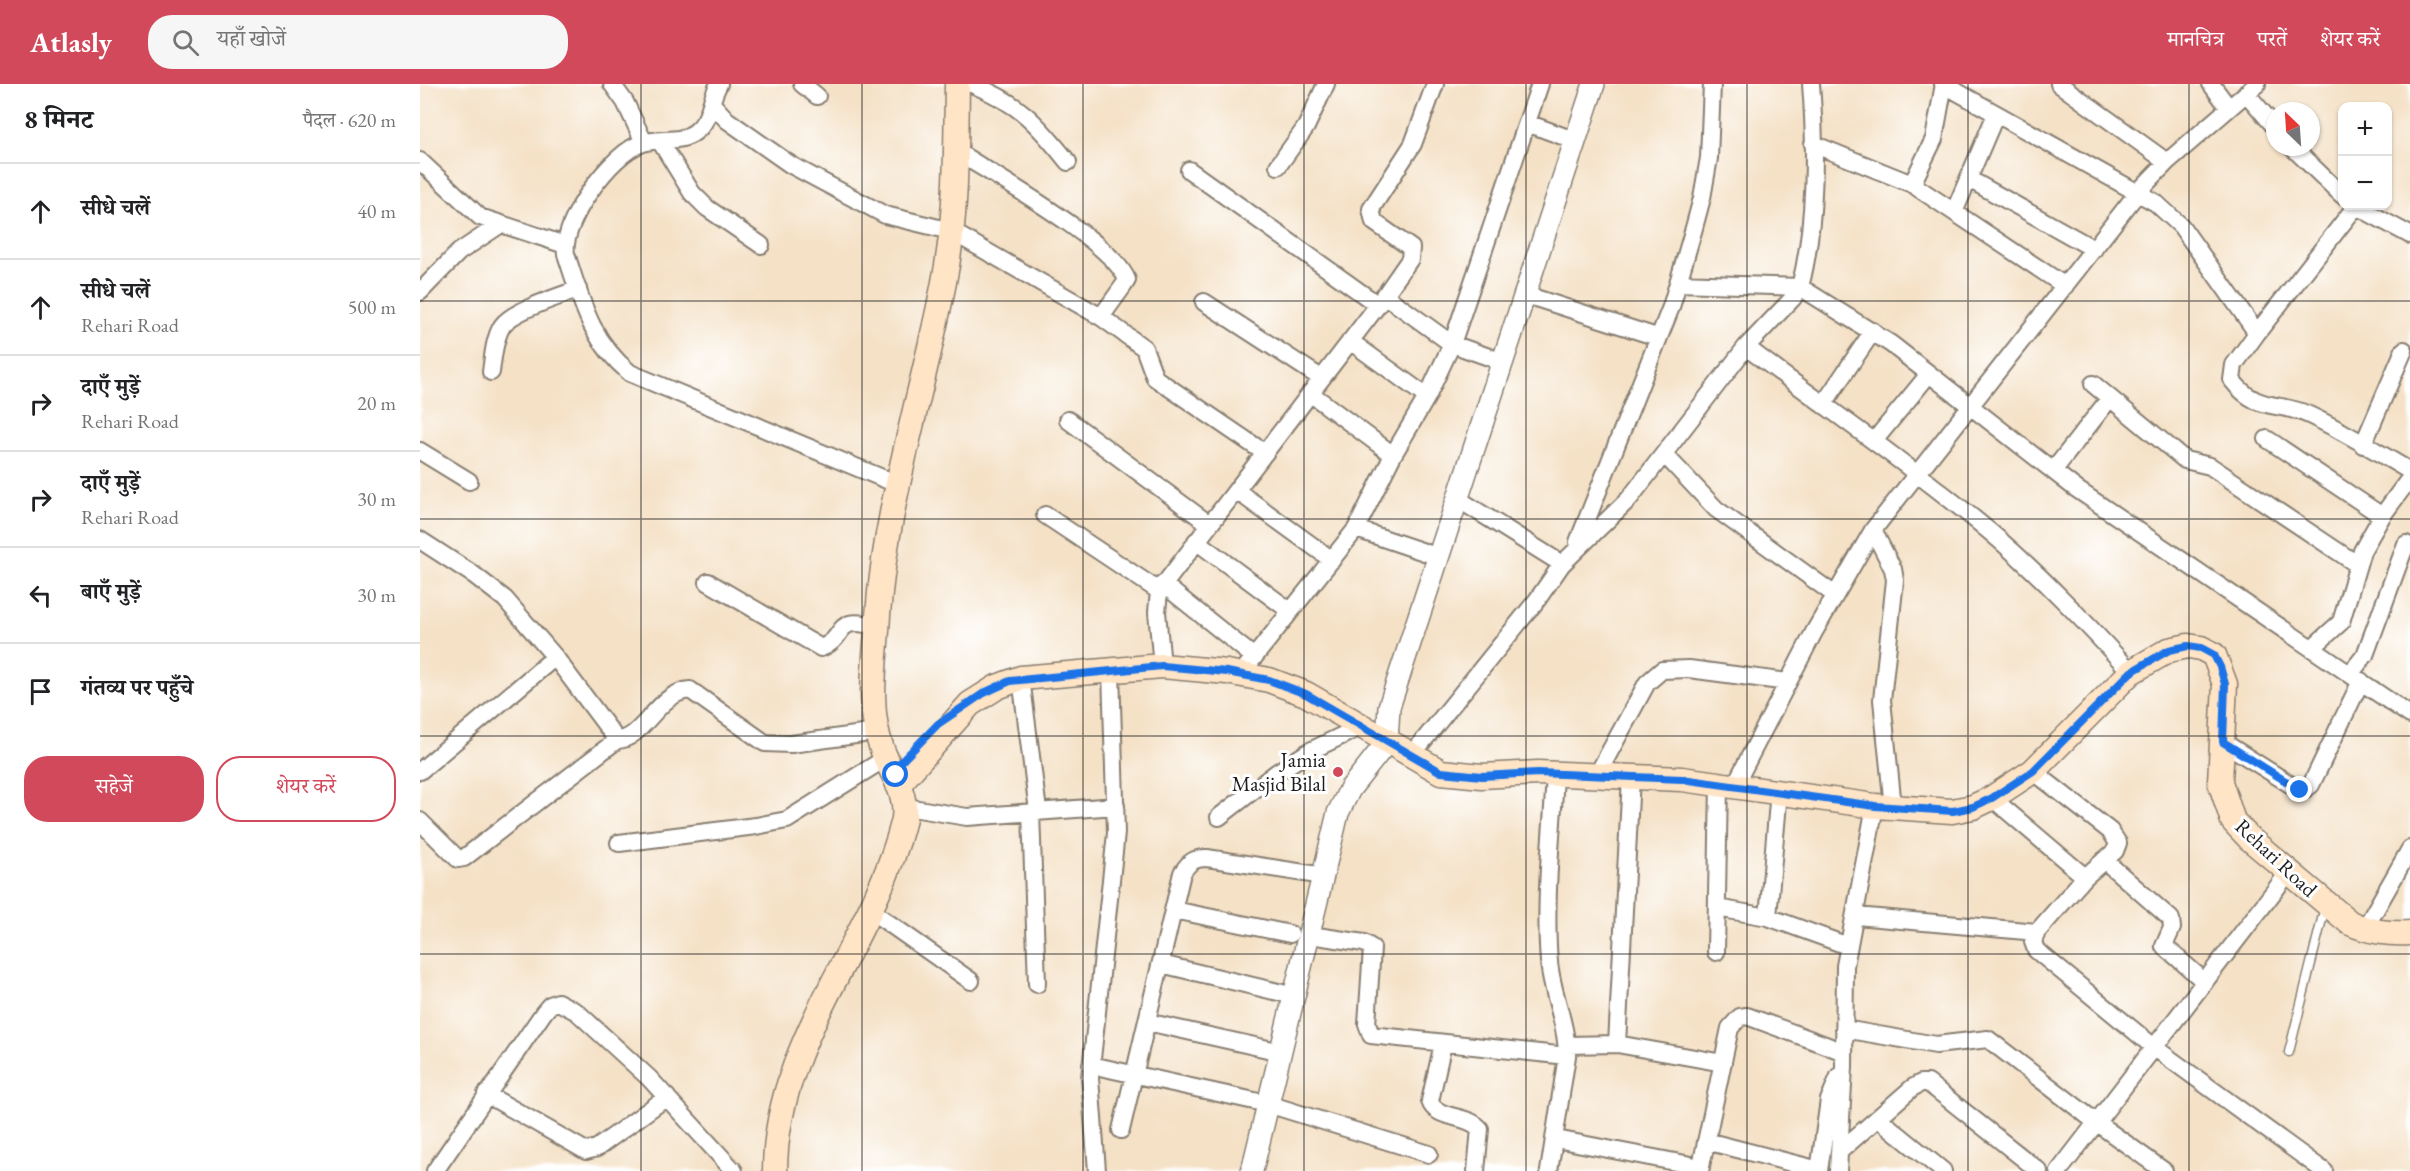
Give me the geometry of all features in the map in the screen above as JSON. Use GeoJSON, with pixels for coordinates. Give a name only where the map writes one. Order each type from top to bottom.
{"type":"FeatureCollection","features":[{"type":"Feature","properties":{"kind":"main road"},"geometry":{"type":"LineString","coordinates":[[775,1171],[775,1147],[780,1118],[802,1044],[870,910],[897,844],[906,807],[877,732],[873,694],[887,544],[945,279],[951,231],[956,151],[957,84]]}},
{"type":"Feature","properties":{"kind":"main road","name":"Rehari Road"},"geometry":{"type":"LineString","coordinates":[[898,785],[970,704],[997,687],[1021,678],[1162,666],[1247,666],[1269,680],[1306,694],[1441,772],[1482,776],[1597,775],[1727,784],[1884,806],[1953,811],[1973,807],[1992,798],[2033,771],[2131,672],[2169,650],[2188,646],[2201,648],[2214,655],[2225,684],[2220,782],[2233,821],[2350,923],[2364,930],[2389,934],[2410,933]]}},
{"type":"Feature","properties":{"kind":"street"},"geometry":{"type":"LineString","coordinates":[[612,84],[652,142],[692,193],[707,208],[761,245]]}},
{"type":"Feature","properties":{"kind":"street"},"geometry":{"type":"LineString","coordinates":[[718,84],[713,105],[703,125],[694,134],[685,139],[652,142],[619,156],[605,171],[570,226],[565,244],[591,326],[602,346],[630,373],[899,485]]}},
{"type":"Feature","properties":{"kind":"street"},"geometry":{"type":"LineString","coordinates":[[802,84],[817,96]]}},
{"type":"Feature","properties":{"kind":"street"},"geometry":{"type":"LineString","coordinates":[[972,84],[1014,104],[1040,128],[1068,162]]}},
{"type":"Feature","properties":{"kind":"street"},"geometry":{"type":"LineString","coordinates":[[1278,166],[1306,127],[1326,84]]}},
{"type":"Feature","properties":{"kind":"street"},"geometry":{"type":"LineString","coordinates":[[1162,666],[1157,612],[1161,587],[1381,300],[1412,253],[1408,244],[1374,222],[1371,209],[1413,144],[1435,84]]}},
{"type":"Feature","properties":{"kind":"street"},"geometry":{"type":"LineString","coordinates":[[1045,515],[1161,587],[1247,666],[1356,529],[1393,455],[1427,397],[1452,344],[1540,84]]}},
{"type":"Feature","properties":{"kind":"street"},"geometry":{"type":"LineString","coordinates":[[1252,1171],[1294,996],[1300,935],[1324,876],[1342,801],[1387,742],[1389,707],[1594,84]]}},
{"type":"Feature","properties":{"kind":"street"},"geometry":{"type":"LineString","coordinates":[[1576,549],[1678,283],[1702,198],[1708,158],[1712,84]]}},
{"type":"Feature","properties":{"kind":"street"},"geometry":{"type":"LineString","coordinates":[[1411,756],[1537,600],[1562,564],[1629,499],[1746,347],[1793,298],[1800,287],[1810,218],[1814,144],[1811,84]]}},
{"type":"Feature","properties":{"kind":"street"},"geometry":{"type":"LineString","coordinates":[[1912,184],[1934,140],[1944,84],[2139,191],[2156,203],[2181,226],[2257,333]]}},
{"type":"Feature","properties":{"kind":"street"},"geometry":{"type":"LineString","coordinates":[[2059,84],[2167,162]]}},
{"type":"Feature","properties":{"kind":"street"},"geometry":{"type":"LineString","coordinates":[[2211,84],[2229,108]]}},
{"type":"Feature","properties":{"kind":"street"},"geometry":{"type":"LineString","coordinates":[[1716,952],[1717,908],[1727,784],[1874,530],[2139,191],[2167,162],[2252,89],[2266,112]]}},
{"type":"Feature","properties":{"kind":"street"},"geometry":{"type":"LineString","coordinates":[[713,105],[727,120],[764,148],[872,209],[914,224],[951,231],[1101,317],[1144,348],[1151,371],[1159,381],[1265,453]]}},
{"type":"Feature","properties":{"kind":"street"},"geometry":{"type":"LineString","coordinates":[[1955,210],[1996,114]]}},
{"type":"Feature","properties":{"kind":"street"},"geometry":{"type":"LineString","coordinates":[[1527,123],[1576,141]]}},
{"type":"Feature","properties":{"kind":"street"},"geometry":{"type":"LineString","coordinates":[[1814,144],[1912,184],[1955,210],[2065,286]]}},
{"type":"Feature","properties":{"kind":"street"},"geometry":{"type":"LineString","coordinates":[[956,151],[1067,222],[1094,243],[1122,271],[1126,280],[1124,285],[1101,317]]}},
{"type":"Feature","properties":{"kind":"street"},"geometry":{"type":"LineString","coordinates":[[2302,156],[2338,190]]}},
{"type":"Feature","properties":{"kind":"street"},"geometry":{"type":"LineString","coordinates":[[420,161],[480,217],[565,244]]}},
{"type":"Feature","properties":{"kind":"street"},"geometry":{"type":"LineString","coordinates":[[1189,170],[1381,300],[1452,344],[1503,362]]}},
{"type":"Feature","properties":{"kind":"street"},"geometry":{"type":"LineString","coordinates":[[1969,179],[2094,249]]}},
{"type":"Feature","properties":{"kind":"street"},"geometry":{"type":"LineString","coordinates":[[2353,210],[2257,333],[2231,372],[2232,380],[2237,387],[2261,404],[2306,414],[2410,471]]}},
{"type":"Feature","properties":{"kind":"street"},"geometry":{"type":"LineString","coordinates":[[2363,210],[2410,235]]}},
{"type":"Feature","properties":{"kind":"street"},"geometry":{"type":"LineString","coordinates":[[420,292],[459,252],[501,224]]}},
{"type":"Feature","properties":{"kind":"street"},"geometry":{"type":"LineString","coordinates":[[1678,283],[1800,287],[1873,331],[1970,408],[2123,521],[2410,715]]}},
{"type":"Feature","properties":{"kind":"street"},"geometry":{"type":"LineString","coordinates":[[491,372],[497,336],[502,325],[522,312],[578,289]]}},
{"type":"Feature","properties":{"kind":"street"},"geometry":{"type":"LineString","coordinates":[[1526,295],[1657,337]]}},
{"type":"Feature","properties":{"kind":"street"},"geometry":{"type":"LineString","coordinates":[[1204,302],[1321,378]]}},
{"type":"Feature","properties":{"kind":"street"},"geometry":{"type":"LineString","coordinates":[[1823,405],[1873,331]]}},
{"type":"Feature","properties":{"kind":"street"},"geometry":{"type":"LineString","coordinates":[[1350,341],[1427,397]]}},
{"type":"Feature","properties":{"kind":"street"},"geometry":{"type":"LineString","coordinates":[[1746,347],[1918,474],[1991,533],[2101,639],[2131,672]]}},
{"type":"Feature","properties":{"kind":"street"},"geometry":{"type":"LineString","coordinates":[[2362,445],[2404,350]]}},
{"type":"Feature","properties":{"kind":"street"},"geometry":{"type":"LineString","coordinates":[[1874,441],[1929,374]]}},
{"type":"Feature","properties":{"kind":"street"},"geometry":{"type":"LineString","coordinates":[[2093,384],[2185,460],[2210,466],[2358,565]]}},
{"type":"Feature","properties":{"kind":"street"},"geometry":{"type":"LineString","coordinates":[[1310,393],[1393,455]]}},
{"type":"Feature","properties":{"kind":"street"},"geometry":{"type":"LineString","coordinates":[[2053,471],[2110,398]]}},
{"type":"Feature","properties":{"kind":"street"},"geometry":{"type":"LineString","coordinates":[[1068,420],[1209,524]]}},
{"type":"Feature","properties":{"kind":"street"},"geometry":{"type":"LineString","coordinates":[[2267,439],[2382,516]]}},
{"type":"Feature","properties":{"kind":"street"},"geometry":{"type":"LineString","coordinates":[[420,451],[468,481]]}},
{"type":"Feature","properties":{"kind":"street"},"geometry":{"type":"LineString","coordinates":[[1664,454],[1723,515],[1835,595]]}},
{"type":"Feature","properties":{"kind":"street"},"geometry":{"type":"LineString","coordinates":[[2312,648],[2334,630],[2345,615],[2362,551],[2382,516],[2410,478]]}},
{"type":"Feature","properties":{"kind":"street"},"geometry":{"type":"LineString","coordinates":[[1236,491],[1332,560]]}},
{"type":"Feature","properties":{"kind":"street"},"geometry":{"type":"LineString","coordinates":[[1458,500],[1562,564]]}},
{"type":"Feature","properties":{"kind":"street"},"geometry":{"type":"LineString","coordinates":[[1356,529],[1439,557]]}},
{"type":"Feature","properties":{"kind":"street"},"geometry":{"type":"LineString","coordinates":[[1838,1171],[1844,1059],[1845,966],[1848,946],[1884,806],[1882,700],[1895,580],[1893,569],[1874,530]]}},
{"type":"Feature","properties":{"kind":"street"},"geometry":{"type":"LineString","coordinates":[[420,540],[490,586],[555,657],[617,740]]}},
{"type":"Feature","properties":{"kind":"street"},"geometry":{"type":"LineString","coordinates":[[1196,541],[1290,611]]}},
{"type":"Feature","properties":{"kind":"street"},"geometry":{"type":"LineString","coordinates":[[2223,742],[2296,788],[2305,789],[2310,785],[2373,636],[2406,544]]}},
{"type":"Feature","properties":{"kind":"street"},"geometry":{"type":"LineString","coordinates":[[708,582],[821,648],[849,624],[860,622],[878,627]]}},
{"type":"Feature","properties":{"kind":"street"},"geometry":{"type":"LineString","coordinates":[[420,771],[555,657]]}},
{"type":"Feature","properties":{"kind":"street"},"geometry":{"type":"LineString","coordinates":[[1597,775],[1647,683],[1662,670],[1689,669],[1788,682]]}},
{"type":"Feature","properties":{"kind":"street"},"geometry":{"type":"LineString","coordinates":[[1097,1171],[1090,1096],[1091,1065],[1113,879],[1116,806],[1111,671]]}},
{"type":"Feature","properties":{"kind":"street"},"geometry":{"type":"LineString","coordinates":[[1021,678],[1035,811],[1037,984]]}},
{"type":"Feature","properties":{"kind":"street"},"geometry":{"type":"LineString","coordinates":[[420,821],[451,855],[458,859],[464,858],[617,740],[629,737],[676,692],[690,690],[765,743],[791,744],[877,732]]}},
{"type":"Feature","properties":{"kind":"street"},"geometry":{"type":"LineString","coordinates":[[1220,817],[1276,773],[1310,751],[1360,727]]}},
{"type":"Feature","properties":{"kind":"street"},"geometry":{"type":"LineString","coordinates":[[620,843],[787,820],[886,758]]}},
{"type":"Feature","properties":{"kind":"street"},"geometry":{"type":"LineString","coordinates":[[2033,771],[2116,837],[2115,851],[2085,877],[2037,932],[2033,942],[2043,958],[2155,1048],[2324,1171]]}},
{"type":"Feature","properties":{"kind":"street"},"geometry":{"type":"LineString","coordinates":[[1549,1171],[1556,1139],[1567,1050],[1553,986],[1548,941],[1555,774]]}},
{"type":"Feature","properties":{"kind":"street"},"geometry":{"type":"LineString","coordinates":[[1617,1044],[1631,777]]}},
{"type":"Feature","properties":{"kind":"street"},"geometry":{"type":"LineString","coordinates":[[1768,917],[1779,791]]}},
{"type":"Feature","properties":{"kind":"street"},"geometry":{"type":"LineString","coordinates":[[1992,798],[2085,877]]}},
{"type":"Feature","properties":{"kind":"street"},"geometry":{"type":"LineString","coordinates":[[906,807],[967,817],[1116,806]]}},
{"type":"Feature","properties":{"kind":"street"},"geometry":{"type":"LineString","coordinates":[[2364,930],[2410,849]]}},
{"type":"Feature","properties":{"kind":"street"},"geometry":{"type":"LineString","coordinates":[[1122,1130],[1182,873],[1196,858],[1324,876]]}},
{"type":"Feature","properties":{"kind":"street"},"geometry":{"type":"LineString","coordinates":[[2104,860],[2171,919],[2172,928],[2163,946],[2205,982]]}},
{"type":"Feature","properties":{"kind":"street"},"geometry":{"type":"LineString","coordinates":[[2059,1171],[2289,872]]}},
{"type":"Feature","properties":{"kind":"street"},"geometry":{"type":"LineString","coordinates":[[1717,908],[1768,917],[1848,946]]}},
{"type":"Feature","properties":{"kind":"street"},"geometry":{"type":"LineString","coordinates":[[870,910],[971,981]]}},
{"type":"Feature","properties":{"kind":"street"},"geometry":{"type":"LineString","coordinates":[[1174,910],[1300,935],[1364,943],[1372,948],[1367,1024],[1371,1035],[1443,1044],[1567,1050],[1617,1044],[1723,1064]]}},
{"type":"Feature","properties":{"kind":"street"},"geometry":{"type":"LineString","coordinates":[[1856,916],[2037,932]]}},
{"type":"Feature","properties":{"kind":"street"},"geometry":{"type":"LineString","coordinates":[[1161,964],[1294,996]]}},
{"type":"Feature","properties":{"kind":"street"},"geometry":{"type":"LineString","coordinates":[[435,1171],[544,1012],[550,1005],[558,1002],[577,1012],[667,1097],[734,1171]]}},
{"type":"Feature","properties":{"kind":"street"},"geometry":{"type":"LineString","coordinates":[[1556,1139],[1700,1169],[1730,1028],[1740,1017],[1747,1016],[1844,1059]]}},
{"type":"Feature","properties":{"kind":"street"},"geometry":{"type":"LineString","coordinates":[[1147,1022],[1281,1052]]}},
{"type":"Feature","properties":{"kind":"street"},"geometry":{"type":"LineString","coordinates":[[1844,1029],[1936,1045],[1988,1039],[2097,1124],[2164,1171]]}},
{"type":"Feature","properties":{"kind":"street"},"geometry":{"type":"LineString","coordinates":[[1443,1044],[1430,1101],[1431,1107],[1473,1122],[1480,1129],[1476,1171]]}},
{"type":"Feature","properties":{"kind":"street"},"geometry":{"type":"LineString","coordinates":[[1706,1141],[1819,1171],[1829,1100],[1844,1059]]}},
{"type":"Feature","properties":{"kind":"street"},"geometry":{"type":"LineString","coordinates":[[1091,1065],[1268,1104],[1429,1154]]}},
{"type":"Feature","properties":{"kind":"street"},"geometry":{"type":"LineString","coordinates":[[1840,1151],[1912,1088],[1928,1083],[2039,1171]]}},
{"type":"Feature","properties":{"kind":"street"},"geometry":{"type":"LineString","coordinates":[[486,1094],[586,1151],[597,1148],[667,1097]]}},
{"type":"Feature","properties":{"kind":"street"},"geometry":{"type":"LineString","coordinates":[[1878,1118],[1943,1171]]}},
{"type":"Feature","properties":{"kind":"lane"},"geometry":{"type":"LineString","coordinates":[[2289,1052],[2325,903]]}},
{"type":"Feature","properties":{"kind":"place","name":"Jamia Masjid Bilal"},"geometry":{"type":"Point","coordinates":[1338,772]}},
{"type":"Feature","properties":{"kind":"route"},"geometry":{"type":"LineString","coordinates":[[896,775],[898,765],[905,757],[952,712],[1010,681],[1021,678],[1162,666],[1227,672],[1269,680],[1306,694],[1425,765],[1441,772],[1482,776],[1538,773],[1682,779],[1875,806],[1953,811],[1973,807],[1992,798],[2033,771],[2131,672],[2169,650],[2188,646],[2201,648],[2214,655],[2220,667],[2225,684],[2223,742],[2300,790]]}}]}
